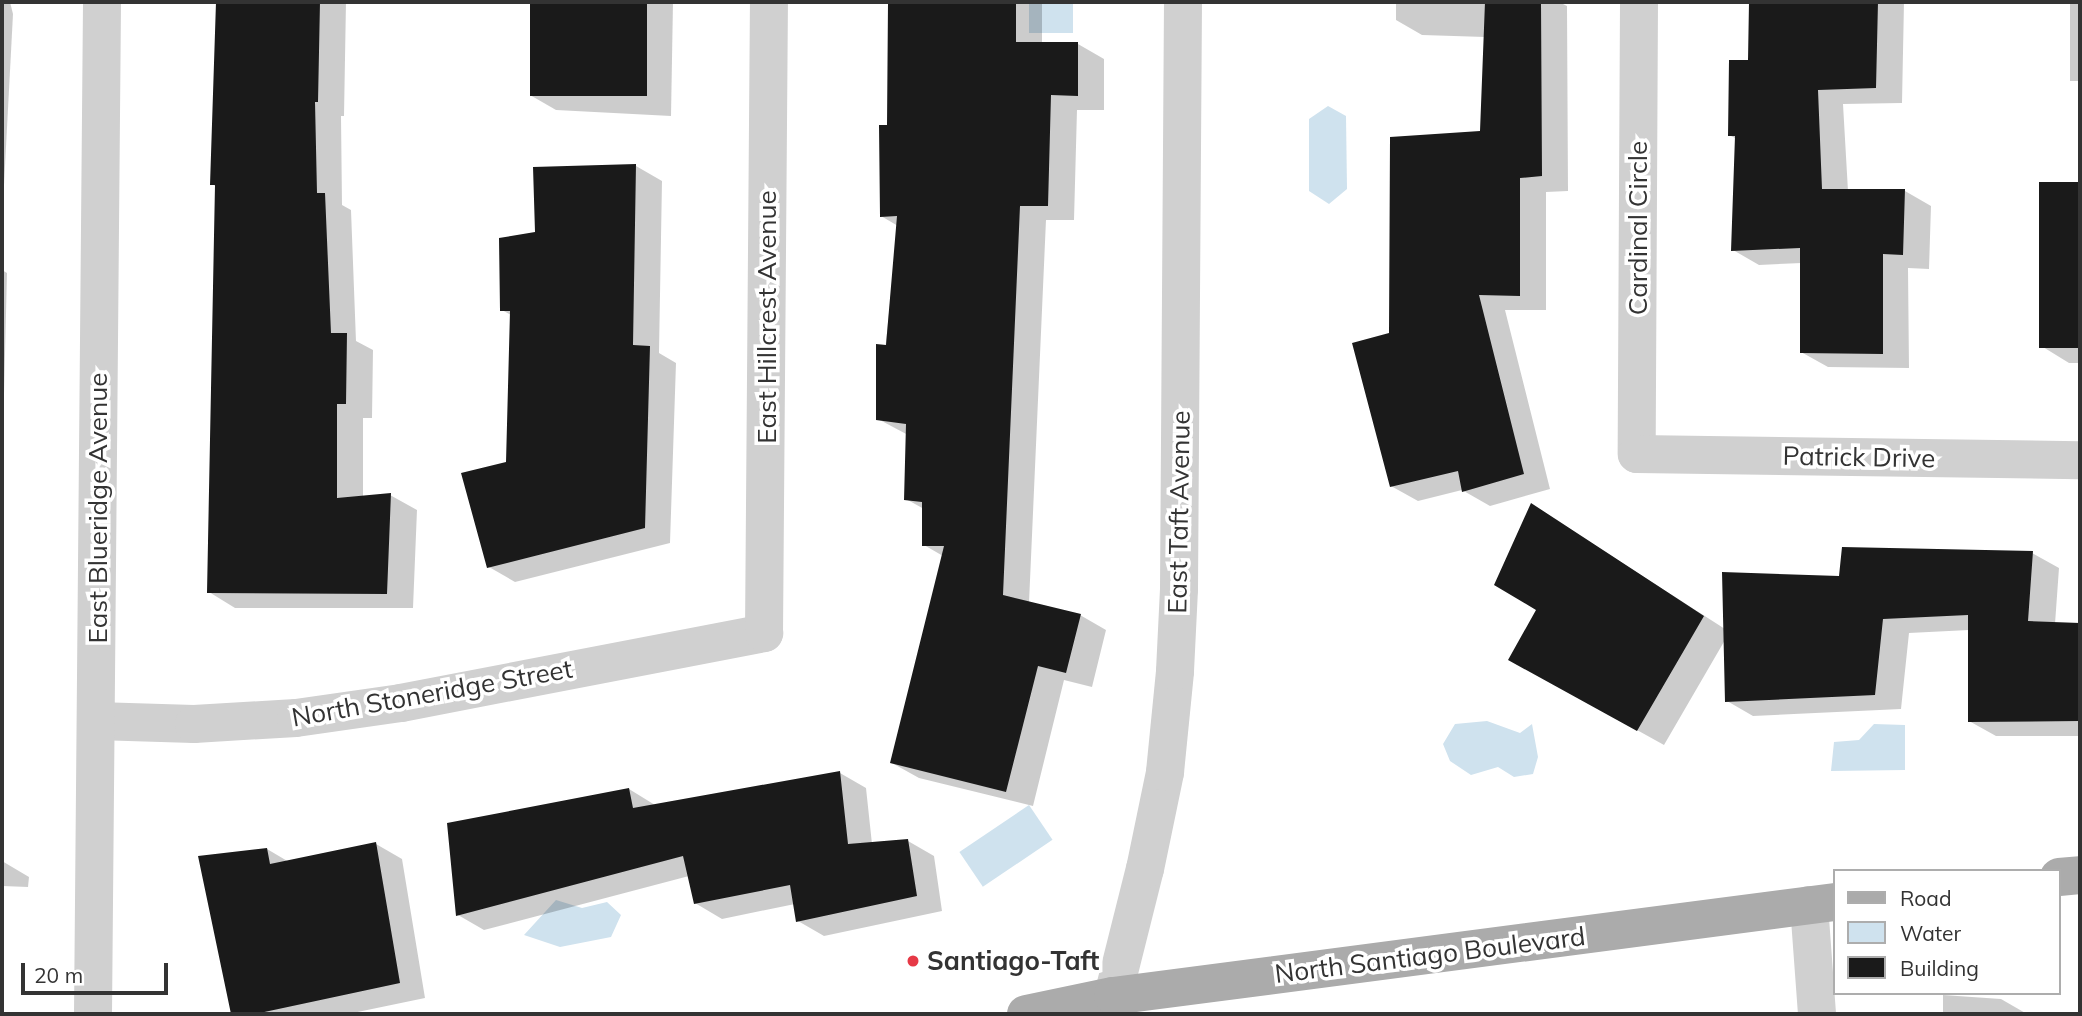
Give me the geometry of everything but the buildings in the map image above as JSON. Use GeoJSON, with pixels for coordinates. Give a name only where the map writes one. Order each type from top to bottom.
{"type":"FeatureCollection","features":[{"type":"Feature","properties":{"kind":"main road"},"geometry":{"type":"LineString","coordinates":[[2061,877],[2080,875]]}},
{"type":"Feature","properties":{"kind":"main road","name":"North Santiago Boulevard"},"geometry":{"type":"LineString","coordinates":[[1026,1014],[1111,1005],[1822,903]]}},
{"type":"Feature","properties":{"kind":"street","name":"East Blueridge Avenue"},"geometry":{"type":"LineString","coordinates":[[93,1014],[102,2]]}},
{"type":"Feature","properties":{"kind":"street","name":"East Hillcrest Avenue"},"geometry":{"type":"LineString","coordinates":[[764,633],[769,2]]}},
{"type":"Feature","properties":{"kind":"street","name":"East Taft Avenue"},"geometry":{"type":"LineString","coordinates":[[1111,1005],[1145,869],[1165,772],[1175,671],[1180,561],[1183,2]]}},
{"type":"Feature","properties":{"kind":"street","name":"Cardinal Circle"},"geometry":{"type":"LineString","coordinates":[[1637,454],[1639,2]]}},
{"type":"Feature","properties":{"kind":"street","name":"Patrick Drive"},"geometry":{"type":"LineString","coordinates":[[1637,454],[2080,460]]}},
{"type":"Feature","properties":{"kind":"street","name":"North Stoneridge Street"},"geometry":{"type":"LineString","coordinates":[[96,721],[194,724],[296,718],[401,703],[764,633]]}},
{"type":"Feature","properties":{"kind":"street"},"geometry":{"type":"LineString","coordinates":[[1817,1014],[1822,903]]}},
{"type":"Feature","properties":{"kind":"water"},"geometry":{"type":"Polygon","coordinates":[[[1029,2],[1073,2],[1073,33],[1029,33],[1029,2]]]}},
{"type":"Feature","properties":{"kind":"water"},"geometry":{"type":"Polygon","coordinates":[[[1328,106],[1346,116],[1347,189],[1329,204],[1309,191],[1309,119],[1328,106]]]}},
{"type":"Feature","properties":{"kind":"water"},"geometry":{"type":"Polygon","coordinates":[[[1487,721],[1520,733],[1532,724],[1538,757],[1533,774],[1514,777],[1498,767],[1471,775],[1450,761],[1443,744],[1455,724],[1487,721]]]}},
{"type":"Feature","properties":{"kind":"water"},"geometry":{"type":"Polygon","coordinates":[[[1874,724],[1905,725],[1905,770],[1831,771],[1834,742],[1859,740],[1874,724]]]}},
{"type":"Feature","properties":{"kind":"water"},"geometry":{"type":"Polygon","coordinates":[[[1029,805],[1052,840],[983,887],[959,852],[1029,805]]]}},
{"type":"Feature","properties":{"kind":"water"},"geometry":{"type":"Polygon","coordinates":[[[556,900],[582,908],[607,902],[621,915],[611,937],[560,947],[524,935],[556,900]]]}},
{"type":"Feature","properties":{"kind":"place","name":"Santiago-Taft"},"geometry":{"type":"Point","coordinates":[913,961]}}]}
